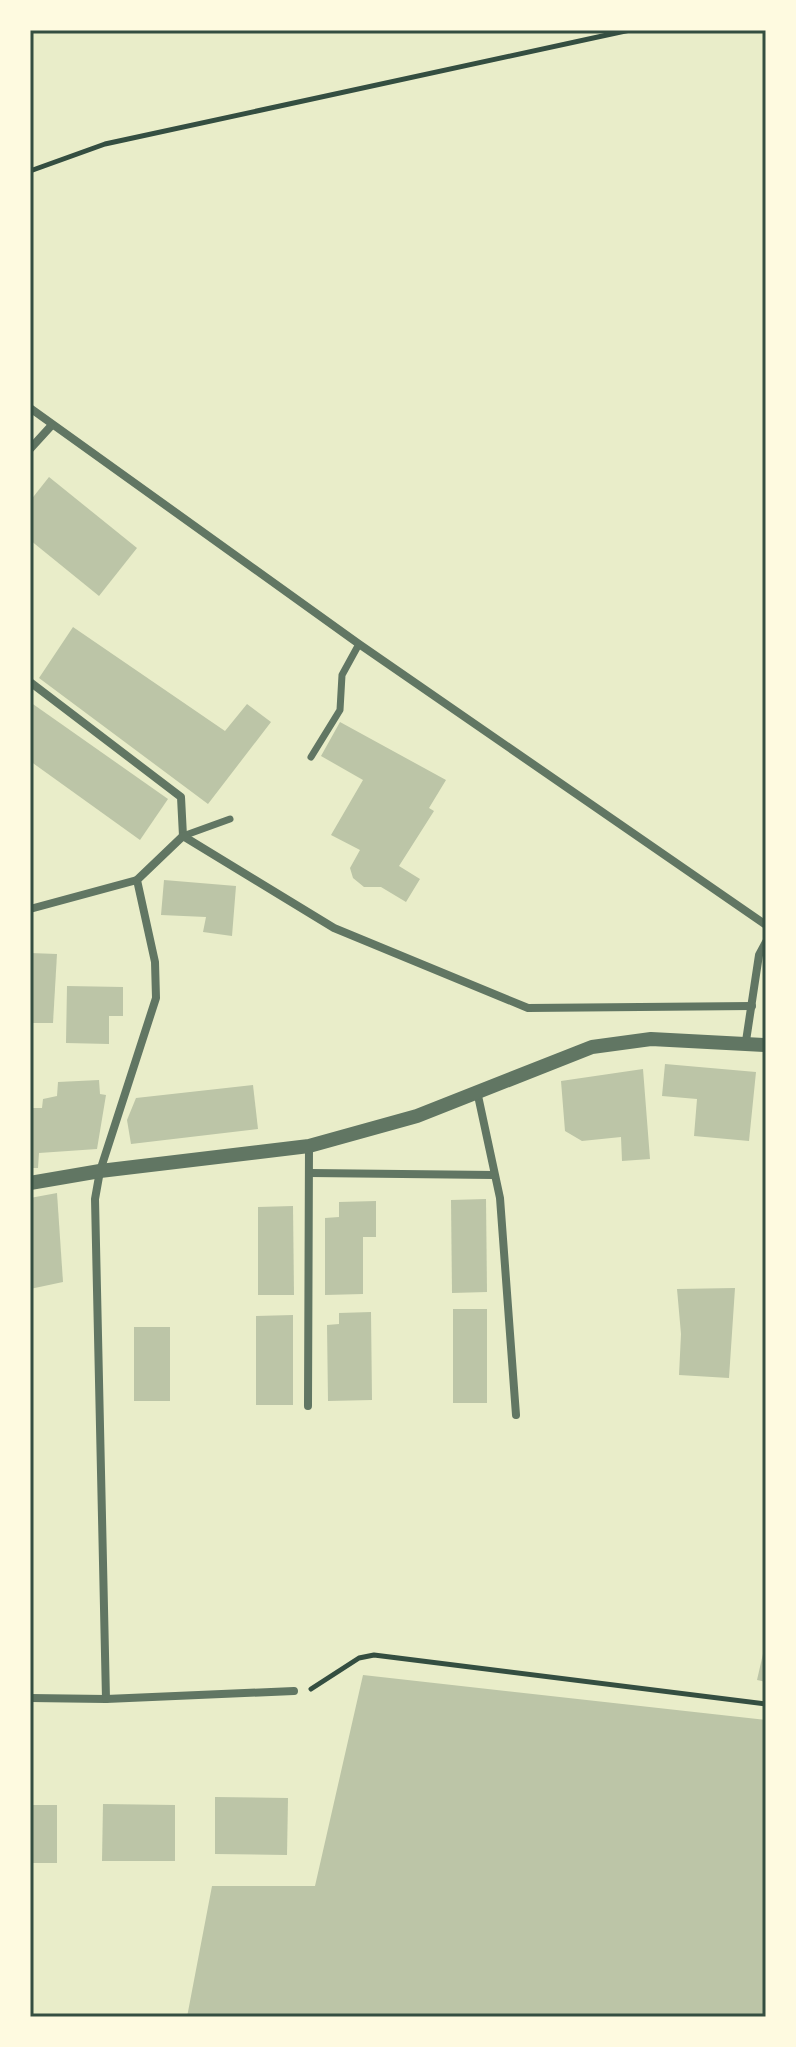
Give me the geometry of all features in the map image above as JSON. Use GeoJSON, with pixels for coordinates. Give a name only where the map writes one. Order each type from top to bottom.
{"type":"FeatureCollection","features":[{"type":"Feature","properties":{"kind":"street"},"geometry":{"type":"LineString","coordinates":[[30,408],[359,644],[766,925]]}},
{"type":"Feature","properties":{"kind":"street"},"geometry":{"type":"LineString","coordinates":[[30,449],[51,426]]}},
{"type":"Feature","properties":{"kind":"street"},"geometry":{"type":"LineString","coordinates":[[311,757],[340,710],[342,675],[359,644]]}},
{"type":"Feature","properties":{"kind":"street"},"geometry":{"type":"LineString","coordinates":[[30,682],[181,797],[183,836]]}},
{"type":"Feature","properties":{"kind":"street"},"geometry":{"type":"LineString","coordinates":[[30,909],[137,880],[183,836],[230,819]]}},
{"type":"Feature","properties":{"kind":"street"},"geometry":{"type":"LineString","coordinates":[[183,836],[334,928],[528,1008],[752,1006]]}},
{"type":"Feature","properties":{"kind":"street"},"geometry":{"type":"LineString","coordinates":[[106,1699],[95,1199],[100,1171],[156,998],[155,962],[137,880]]}},
{"type":"Feature","properties":{"kind":"street"},"geometry":{"type":"LineString","coordinates":[[746,1041],[759,955],[766,942]]}},
{"type":"Feature","properties":{"kind":"street"},"geometry":{"type":"LineString","coordinates":[[30,1183],[100,1171],[309,1146],[417,1116],[592,1047],[651,1039],[746,1041],[766,1045]]}},
{"type":"Feature","properties":{"kind":"street"},"geometry":{"type":"LineString","coordinates":[[477,1090],[500,1198],[516,1415]]}},
{"type":"Feature","properties":{"kind":"street"},"geometry":{"type":"LineString","coordinates":[[308,1406],[309,1146]]}},
{"type":"Feature","properties":{"kind":"street"},"geometry":{"type":"LineString","coordinates":[[310,1173],[494,1175]]}},
{"type":"Feature","properties":{"kind":"street"},"geometry":{"type":"LineString","coordinates":[[30,1698],[106,1699],[294,1691]]}},
{"type":"Feature","properties":{"kind":"path"},"geometry":{"type":"LineString","coordinates":[[30,171],[105,144],[630,30]]}},
{"type":"Feature","properties":{"kind":"path"},"geometry":{"type":"LineString","coordinates":[[294,1691],[308,1691],[359,1658],[374,1655],[766,1704]]}},
{"type":"Feature","properties":{"kind":"building"},"geometry":{"type":"Polygon","coordinates":[[[49,477],[137,548],[99,596],[30,540],[30,501],[49,477]]]}},
{"type":"Feature","properties":{"kind":"building"},"geometry":{"type":"Polygon","coordinates":[[[73,627],[225,731],[247,704],[271,722],[208,804],[39,678],[73,627]]]}},
{"type":"Feature","properties":{"kind":"building"},"geometry":{"type":"Polygon","coordinates":[[[30,702],[168,799],[140,840],[30,761],[30,702]]]}},
{"type":"Feature","properties":{"kind":"building"},"geometry":{"type":"Polygon","coordinates":[[[340,722],[446,780],[429,808],[434,811],[399,866],[420,879],[406,902],[381,887],[364,887],[353,878],[350,868],[360,850],[331,835],[363,780],[321,756],[340,722]]]}},
{"type":"Feature","properties":{"kind":"building"},"geometry":{"type":"Polygon","coordinates":[[[164,880],[236,886],[232,936],[203,932],[206,917],[161,915],[164,880]]]}},
{"type":"Feature","properties":{"kind":"building"},"geometry":{"type":"Polygon","coordinates":[[[30,953],[57,954],[53,1023],[30,1023],[30,953]]]}},
{"type":"Feature","properties":{"kind":"building"},"geometry":{"type":"Polygon","coordinates":[[[67,986],[123,987],[123,1016],[109,1016],[109,1044],[66,1043],[67,986]]]}},
{"type":"Feature","properties":{"kind":"building"},"geometry":{"type":"Polygon","coordinates":[[[665,1064],[756,1072],[749,1141],[694,1136],[697,1099],[662,1096],[665,1064]]]}},
{"type":"Feature","properties":{"kind":"building"},"geometry":{"type":"Polygon","coordinates":[[[643,1069],[650,1159],[622,1161],[621,1137],[582,1141],[565,1131],[561,1081],[643,1069]]]}},
{"type":"Feature","properties":{"kind":"building"},"geometry":{"type":"Polygon","coordinates":[[[99,1080],[100,1094],[106,1095],[97,1149],[39,1153],[38,1168],[30,1168],[30,1108],[42,1108],[43,1099],[57,1096],[58,1082],[99,1080]]]}},
{"type":"Feature","properties":{"kind":"building"},"geometry":{"type":"Polygon","coordinates":[[[253,1085],[258,1129],[131,1144],[127,1120],[136,1098],[253,1085]]]}},
{"type":"Feature","properties":{"kind":"building"},"geometry":{"type":"Polygon","coordinates":[[[57,1193],[63,1282],[30,1289],[30,1198],[57,1193]]]}},
{"type":"Feature","properties":{"kind":"building"},"geometry":{"type":"Polygon","coordinates":[[[486,1199],[487,1292],[452,1293],[451,1200],[486,1199]]]}},
{"type":"Feature","properties":{"kind":"building"},"geometry":{"type":"Polygon","coordinates":[[[376,1201],[376,1237],[363,1237],[363,1294],[325,1295],[325,1218],[339,1217],[339,1202],[376,1201]]]}},
{"type":"Feature","properties":{"kind":"building"},"geometry":{"type":"Polygon","coordinates":[[[293,1206],[294,1295],[258,1295],[258,1207],[293,1206]]]}},
{"type":"Feature","properties":{"kind":"building"},"geometry":{"type":"Polygon","coordinates":[[[735,1288],[729,1378],[679,1375],[681,1334],[677,1289],[735,1288]]]}},
{"type":"Feature","properties":{"kind":"building"},"geometry":{"type":"Polygon","coordinates":[[[453,1309],[487,1309],[487,1403],[453,1403],[453,1309]]]}},
{"type":"Feature","properties":{"kind":"building"},"geometry":{"type":"Polygon","coordinates":[[[371,1312],[372,1400],[328,1401],[327,1325],[339,1324],[339,1313],[371,1312]]]}},
{"type":"Feature","properties":{"kind":"building"},"geometry":{"type":"Polygon","coordinates":[[[293,1315],[293,1405],[256,1405],[256,1316],[293,1315]]]}},
{"type":"Feature","properties":{"kind":"building"},"geometry":{"type":"Polygon","coordinates":[[[134,1327],[170,1327],[170,1401],[134,1401],[134,1327]]]}},
{"type":"Feature","properties":{"kind":"building"},"geometry":{"type":"Polygon","coordinates":[[[766,1645],[766,1682],[757,1680],[766,1645]]]}},
{"type":"Feature","properties":{"kind":"building"},"geometry":{"type":"Polygon","coordinates":[[[363,1675],[766,1720],[766,2017],[187,2017],[212,1886],[315,1886],[363,1675]]]}},
{"type":"Feature","properties":{"kind":"building"},"geometry":{"type":"Polygon","coordinates":[[[215,1797],[288,1798],[287,1855],[215,1854],[215,1797]]]}},
{"type":"Feature","properties":{"kind":"building"},"geometry":{"type":"Polygon","coordinates":[[[103,1804],[175,1805],[175,1861],[102,1861],[103,1804]]]}},
{"type":"Feature","properties":{"kind":"building"},"geometry":{"type":"Polygon","coordinates":[[[30,1805],[57,1805],[57,1863],[30,1863],[30,1805]]]}}]}
